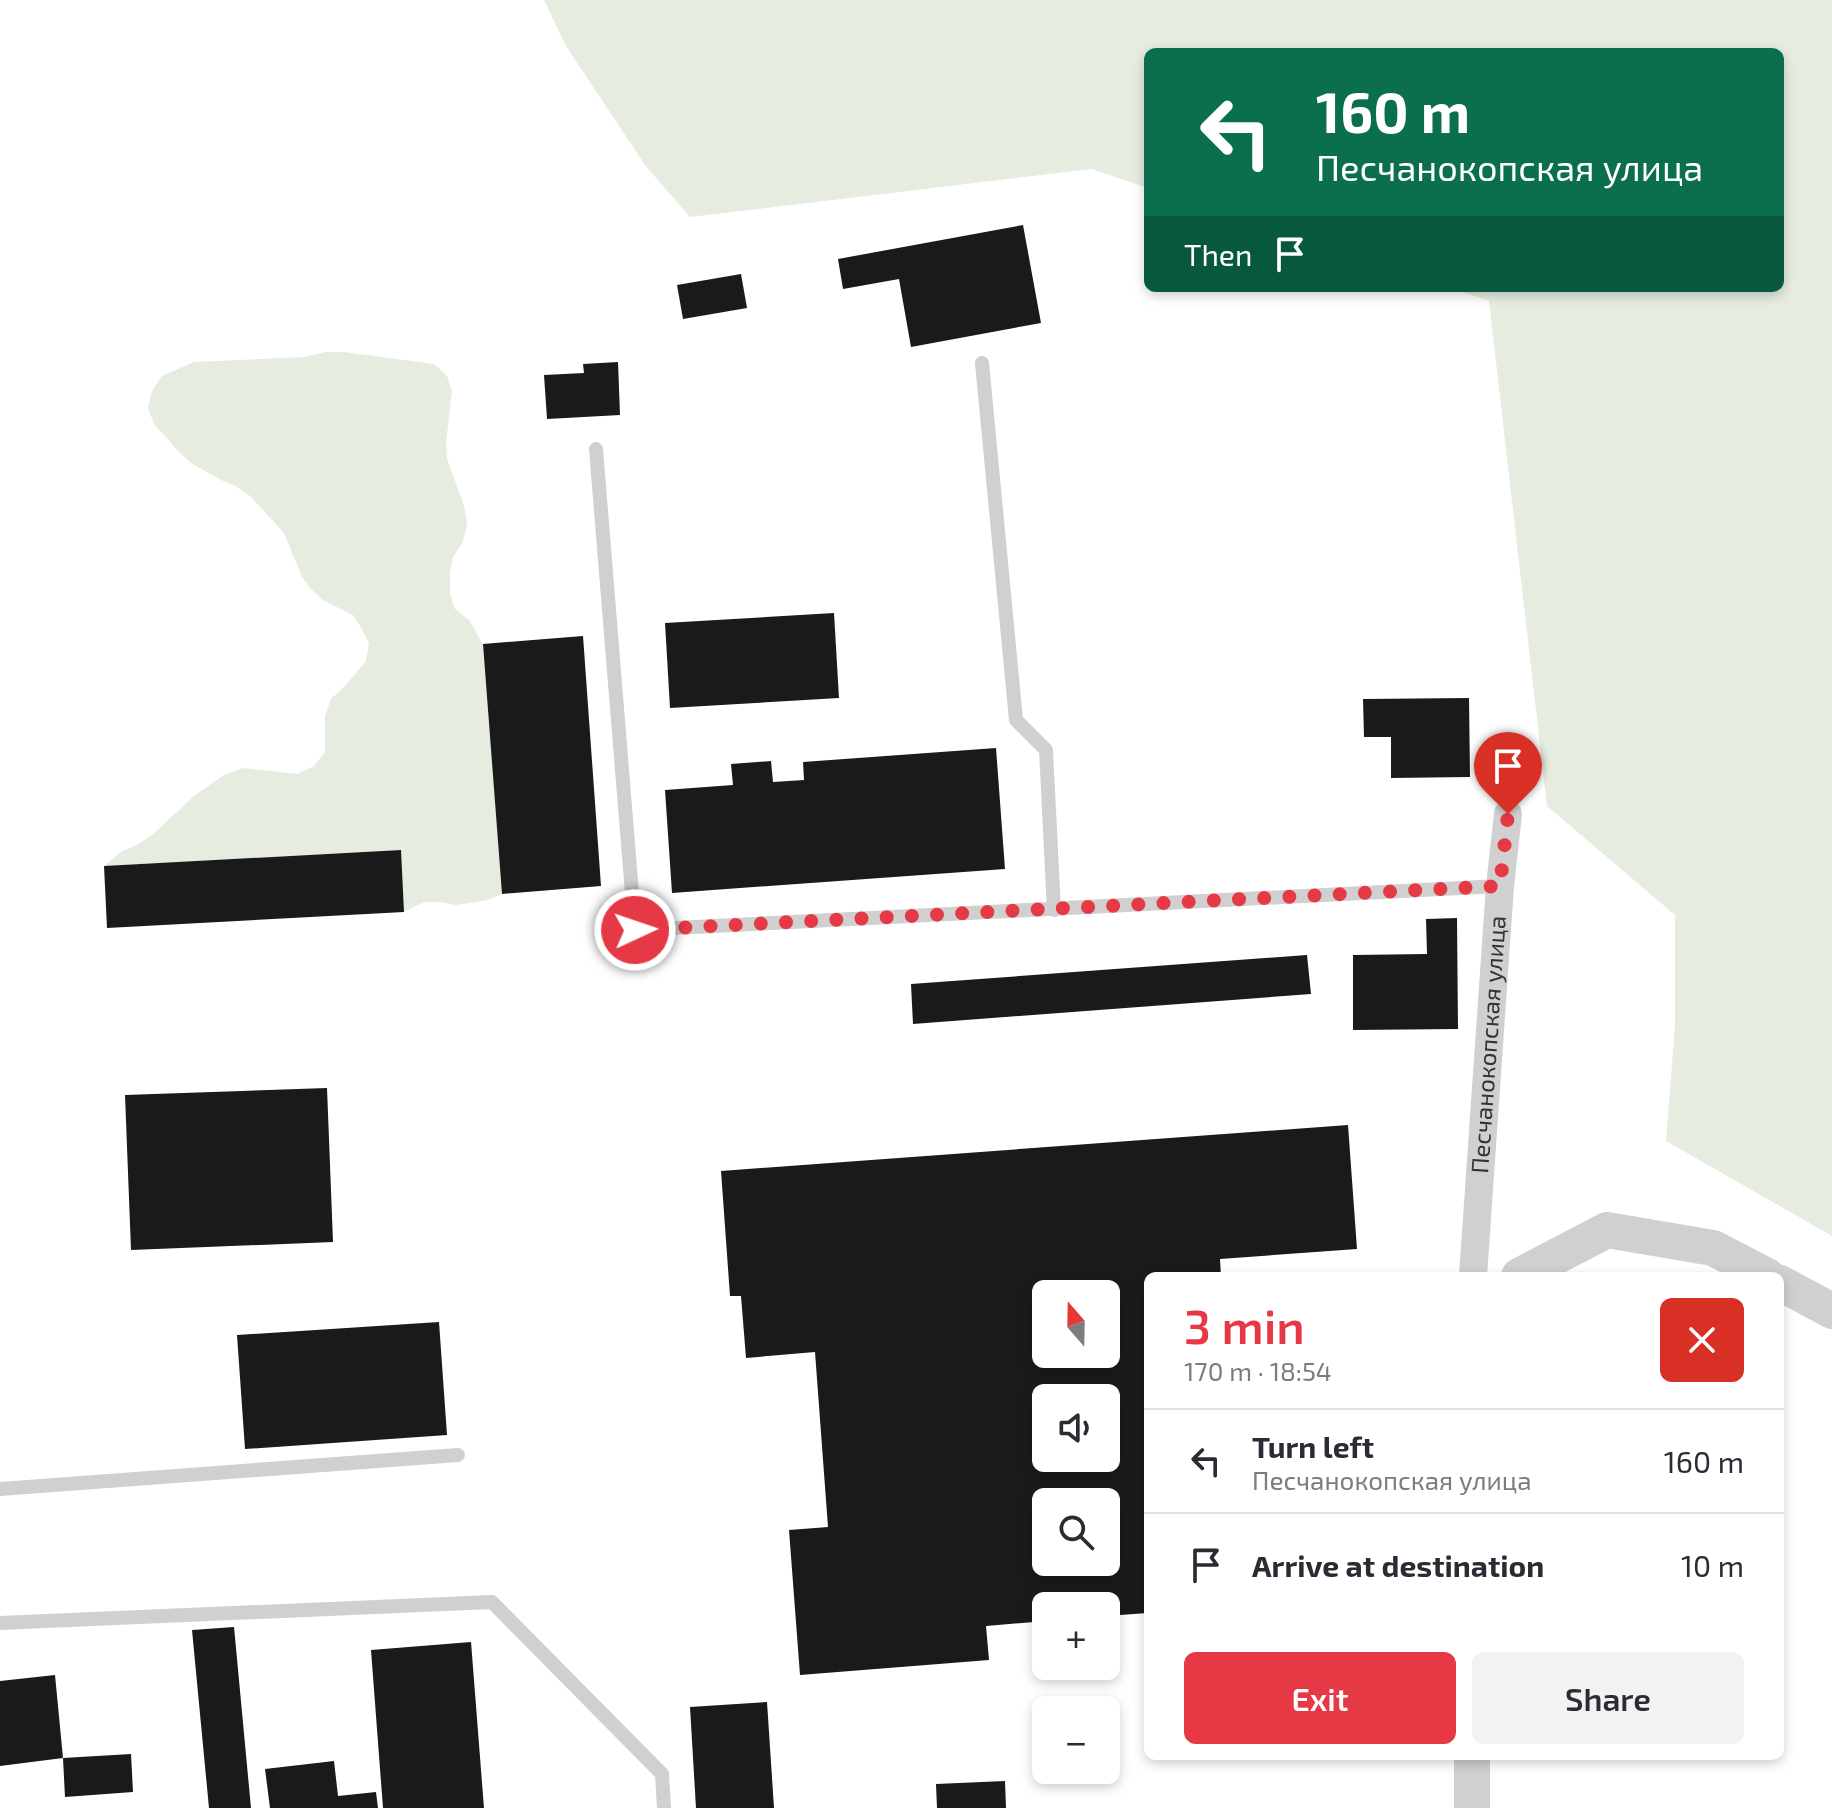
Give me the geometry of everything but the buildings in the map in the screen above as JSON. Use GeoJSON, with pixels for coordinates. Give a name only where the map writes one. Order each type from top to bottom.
{"type":"FeatureCollection","features":[{"type":"Feature","properties":{"kind":"street","name":"Песчанокопская улица"},"geometry":{"type":"LineString","coordinates":[[1473,1272],[1500,886],[1508,814]]}},
{"type":"Feature","properties":{"kind":"street"},"geometry":{"type":"LineString","coordinates":[[1527,1272],[1607,1230],[1713,1248],[1759,1272]]}},
{"type":"Feature","properties":{"kind":"street"},"geometry":{"type":"LineString","coordinates":[[1784,1285],[1832,1311]]}},
{"type":"Feature","properties":{"kind":"street"},"geometry":{"type":"LineString","coordinates":[[1472,1760],[1472,1808]]}},
{"type":"Feature","properties":{"kind":"lane"},"geometry":{"type":"LineString","coordinates":[[982,363],[1016,720],[1046,750],[1054,910]]}},
{"type":"Feature","properties":{"kind":"lane"},"geometry":{"type":"LineString","coordinates":[[596,449],[635,930],[1500,886]]}},
{"type":"Feature","properties":{"kind":"lane"},"geometry":{"type":"LineString","coordinates":[[0,1489],[458,1455]]}},
{"type":"Feature","properties":{"kind":"lane"},"geometry":{"type":"LineString","coordinates":[[0,1623],[492,1602],[662,1774],[664,1808]]}},
{"type":"Feature","properties":{"kind":"shaded area"},"geometry":{"type":"Polygon","coordinates":[[[544,0],[1832,0],[1832,1236],[1666,1141],[1675,1025],[1675,915],[1547,806],[1489,301],[1463,292],[1784,292],[1784,48],[1144,48],[1144,187],[1092,169],[690,217],[645,165],[566,46],[544,0]]]}},
{"type":"Feature","properties":{"kind":"shaded area"},"geometry":{"type":"Polygon","coordinates":[[[325,352],[434,364],[447,376],[452,391],[447,459],[464,505],[467,523],[463,542],[453,557],[450,592],[454,608],[469,620],[483,644],[502,894],[488,900],[456,905],[424,902],[404,912],[400,850],[104,866],[122,851],[152,835],[194,796],[224,775],[243,768],[297,774],[314,766],[325,752],[325,716],[331,699],[366,661],[369,643],[362,629],[353,615],[323,600],[311,589],[302,577],[284,533],[250,496],[191,463],[179,452],[154,424],[148,408],[152,391],[162,376],[194,362],[305,357],[325,352]]]}},
{"type":"Feature","properties":{"kind":"route"},"geometry":{"type":"LineString","coordinates":[[635,930],[1500,886],[1508,814]]}}]}
